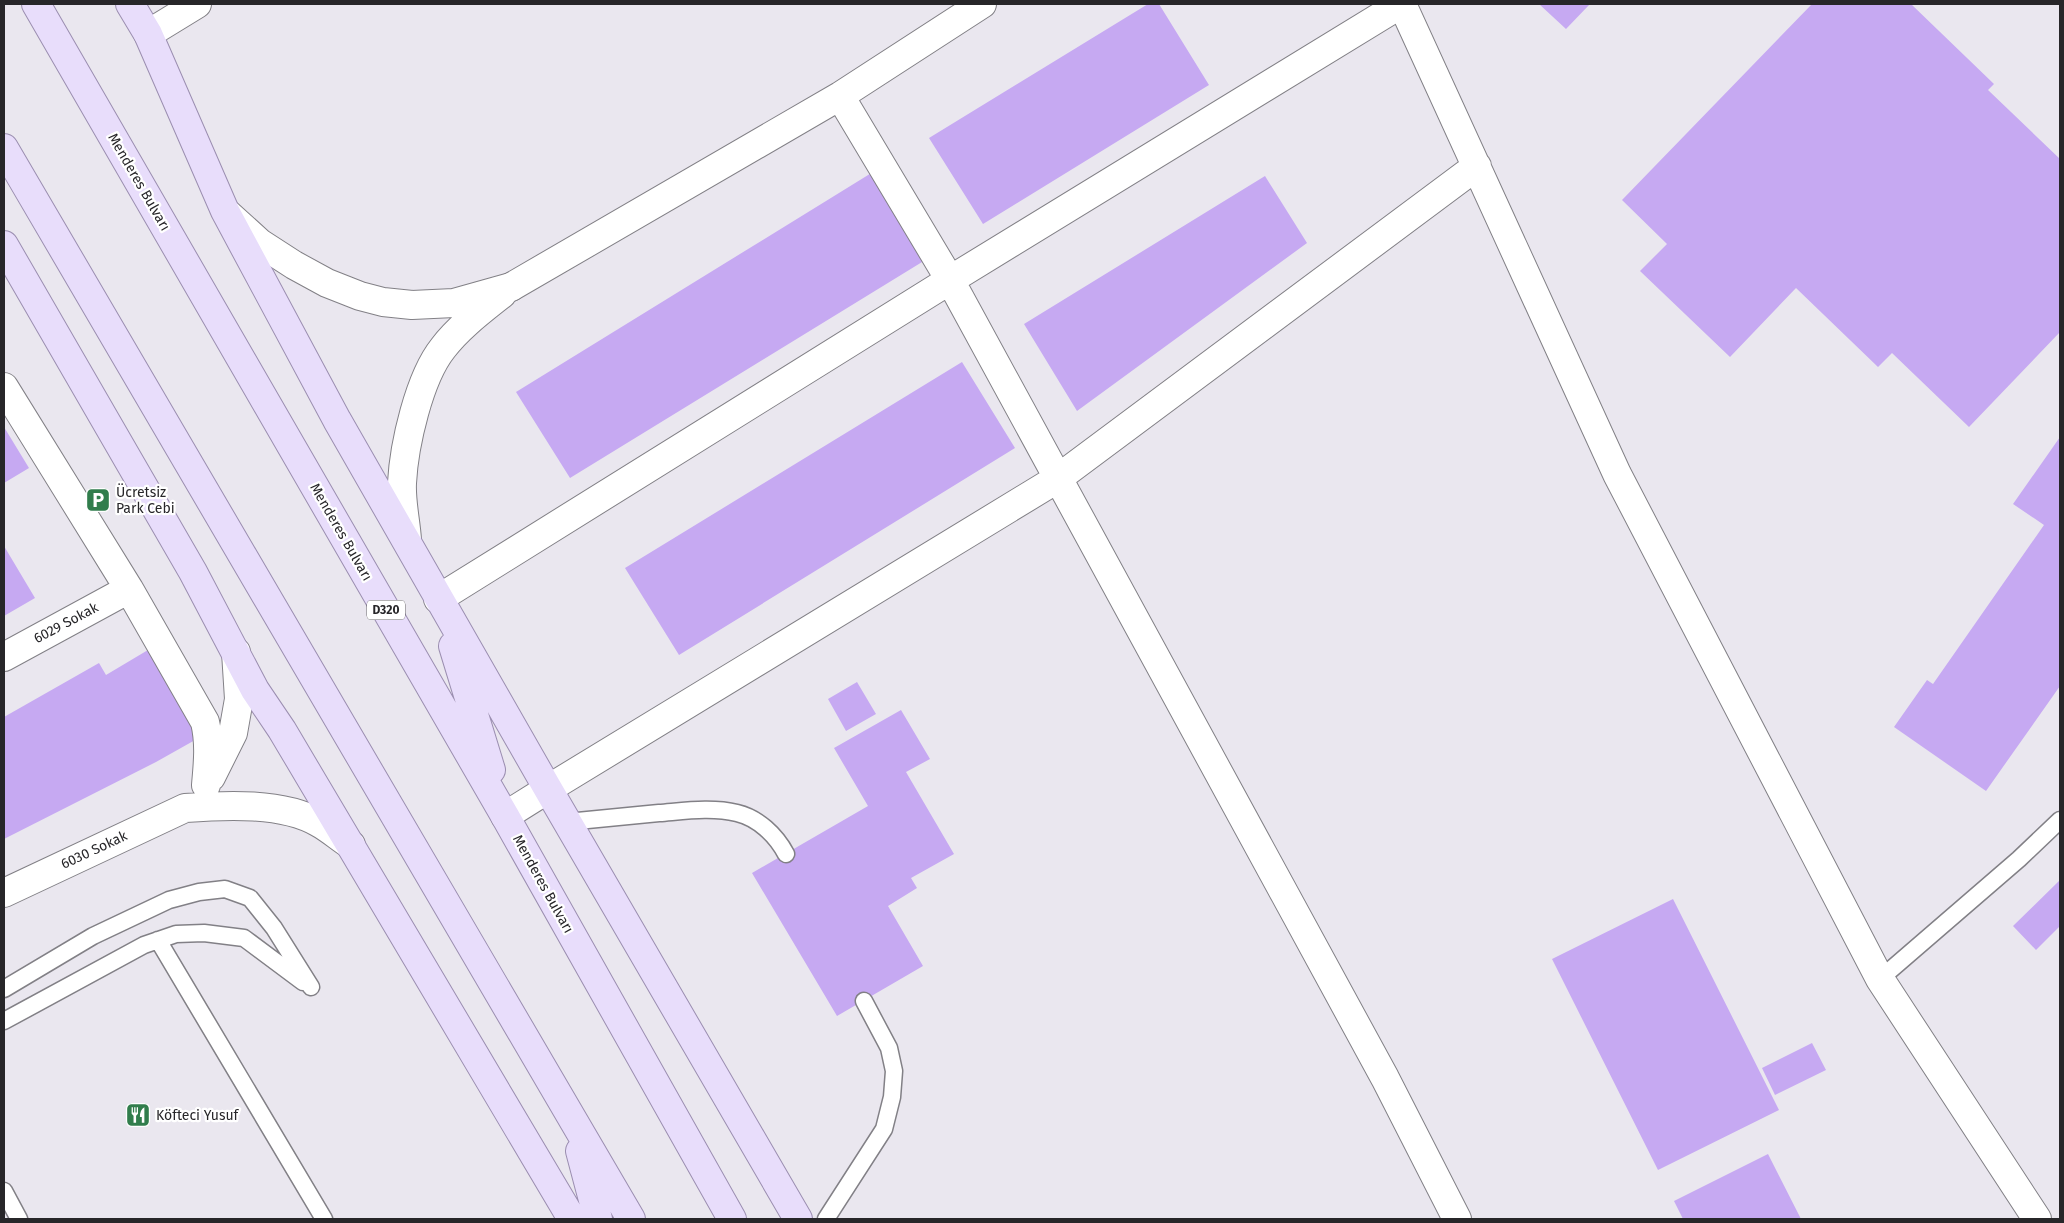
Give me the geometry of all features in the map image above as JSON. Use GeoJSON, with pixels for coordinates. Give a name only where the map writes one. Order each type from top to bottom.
{"type":"FeatureCollection","features":[{"type":"Feature","properties":{"kind":"main road","name":"Menderes Bulvarı"},"geometry":{"type":"LineString","coordinates":[[36,4],[505,816],[732,1219]]}},
{"type":"Feature","properties":{"kind":"main road"},"geometry":{"type":"LineString","coordinates":[[130,4],[148,34],[225,211],[337,420],[407,540],[438,599],[798,1219]]}},
{"type":"Feature","properties":{"kind":"main road"},"geometry":{"type":"LineString","coordinates":[[4,148],[631,1219]]}},
{"type":"Feature","properties":{"kind":"main road"},"geometry":{"type":"LineString","coordinates":[[4,245],[193,572],[255,690],[282,730],[351,845],[572,1219]]}},
{"type":"Feature","properties":{"kind":"main road"},"geometry":{"type":"LineString","coordinates":[[438,599],[505,816]]}},
{"type":"Feature","properties":{"kind":"main road"},"geometry":{"type":"LineString","coordinates":[[572,1118],[598,1219]]}},
{"type":"Feature","properties":{"kind":"street"},"geometry":{"type":"LineString","coordinates":[[148,34],[197,4]]}},
{"type":"Feature","properties":{"kind":"street"},"geometry":{"type":"LineString","coordinates":[[407,540],[402,484],[407,444],[421,390],[442,349],[475,316],[511,286],[840,96],[982,4]]}},
{"type":"Feature","properties":{"kind":"street"},"geometry":{"type":"LineString","coordinates":[[438,599],[950,280],[1402,4],[1617,474],[1880,979],[2037,1219]]}},
{"type":"Feature","properties":{"kind":"street"},"geometry":{"type":"LineString","coordinates":[[840,96],[950,280],[1385,1078],[1457,1219]]}},
{"type":"Feature","properties":{"kind":"street"},"geometry":{"type":"LineString","coordinates":[[505,816],[1057,479],[1477,166]]}},
{"type":"Feature","properties":{"kind":"street"},"geometry":{"type":"LineString","coordinates":[[225,211],[260,243],[294,265],[360,296],[383,302],[412,305],[454,303],[511,286]]}},
{"type":"Feature","properties":{"kind":"street"},"geometry":{"type":"LineString","coordinates":[[4,387],[129,589],[205,722],[209,754],[206,785]]}},
{"type":"Feature","properties":{"kind":"street","name":"6029 Sokak"},"geometry":{"type":"LineString","coordinates":[[4,657],[129,589]]}},
{"type":"Feature","properties":{"kind":"street","name":"6030 Sokak"},"geometry":{"type":"LineString","coordinates":[[185,808],[206,785],[233,733],[239,699],[236,652]]}},
{"type":"Feature","properties":{"kind":"street","name":"6030 Sokak"},"geometry":{"type":"LineString","coordinates":[[4,893],[185,808],[211,806],[278,810],[304,816],[319,823],[351,845]]}},
{"type":"Feature","properties":{"kind":"lane"},"geometry":{"type":"LineString","coordinates":[[567,822],[688,811],[713,810],[738,813],[766,829],[778,839],[786,854]]}},
{"type":"Feature","properties":{"kind":"lane"},"geometry":{"type":"LineString","coordinates":[[1880,979],[2019,859],[2060,820]]}},
{"type":"Feature","properties":{"kind":"lane"},"geometry":{"type":"LineString","coordinates":[[4,989],[93,936],[169,900],[199,892],[225,889],[250,898],[274,928],[311,987],[244,938],[204,933],[176,934],[136,950],[4,1021]]}},
{"type":"Feature","properties":{"kind":"lane"},"geometry":{"type":"LineString","coordinates":[[158,940],[324,1219]]}},
{"type":"Feature","properties":{"kind":"lane"},"geometry":{"type":"LineString","coordinates":[[826,1219],[884,1129],[892,1096],[894,1071],[889,1048],[864,1000]]}},
{"type":"Feature","properties":{"kind":"lane"},"geometry":{"type":"LineString","coordinates":[[5,1196],[19,1219]]}},
{"type":"Feature","properties":{"kind":"building"},"geometry":{"type":"Polygon","coordinates":[[[1148,4],[1159,4],[1209,85],[983,224],[929,138],[1148,4]]]}},
{"type":"Feature","properties":{"kind":"building"},"geometry":{"type":"Polygon","coordinates":[[[1539,4],[1590,4],[1566,29],[1539,4]]]}},
{"type":"Feature","properties":{"kind":"building"},"geometry":{"type":"Polygon","coordinates":[[[1812,4],[1911,4],[1994,84],[1988,90],[2060,159],[2060,332],[1969,427],[1892,353],[1878,367],[1796,288],[1730,357],[1640,271],[1667,244],[1622,200],[1812,4]]]}},
{"type":"Feature","properties":{"kind":"building"},"geometry":{"type":"Polygon","coordinates":[[[873,172],[927,259],[570,478],[516,392],[873,172]]]}},
{"type":"Feature","properties":{"kind":"building"},"geometry":{"type":"Polygon","coordinates":[[[1265,176],[1307,243],[1077,411],[1024,324],[1265,176]]]}},
{"type":"Feature","properties":{"kind":"building"},"geometry":{"type":"Polygon","coordinates":[[[962,362],[1015,448],[679,655],[625,568],[962,362]]]}},
{"type":"Feature","properties":{"kind":"building"},"geometry":{"type":"Polygon","coordinates":[[[4,427],[29,468],[4,483],[4,427]]]}},
{"type":"Feature","properties":{"kind":"building"},"geometry":{"type":"Polygon","coordinates":[[[2060,437],[2060,686],[1986,791],[1894,727],[1927,680],[1933,684],[2044,525],[2013,504],[2060,437]]]}},
{"type":"Feature","properties":{"kind":"building"},"geometry":{"type":"Polygon","coordinates":[[[4,546],[35,598],[4,616],[4,546]]]}},
{"type":"Feature","properties":{"kind":"building"},"geometry":{"type":"Polygon","coordinates":[[[153,647],[204,735],[156,762],[4,839],[4,717],[99,663],[106,675],[153,647]]]}},
{"type":"Feature","properties":{"kind":"building"},"geometry":{"type":"Polygon","coordinates":[[[857,682],[876,714],[846,731],[828,699],[857,682]]]}},
{"type":"Feature","properties":{"kind":"building"},"geometry":{"type":"Polygon","coordinates":[[[901,710],[930,759],[906,772],[954,854],[911,878],[917,888],[888,906],[923,966],[837,1016],[752,873],[868,806],[834,748],[901,710]]]}},
{"type":"Feature","properties":{"kind":"building"},"geometry":{"type":"Polygon","coordinates":[[[2060,880],[2060,926],[2036,950],[2013,926],[2060,880]]]}},
{"type":"Feature","properties":{"kind":"building"},"geometry":{"type":"Polygon","coordinates":[[[1673,899],[1779,1110],[1658,1170],[1552,959],[1673,899]]]}},
{"type":"Feature","properties":{"kind":"building"},"geometry":{"type":"Polygon","coordinates":[[[1812,1043],[1826,1070],[1775,1095],[1762,1068],[1812,1043]]]}},
{"type":"Feature","properties":{"kind":"building"},"geometry":{"type":"Polygon","coordinates":[[[1768,1154],[1801,1219],[1683,1219],[1674,1201],[1768,1154]]]}},
{"type":"Feature","properties":{"kind":"place","name":"Ücretsiz Park Cebi"},"geometry":{"type":"Point","coordinates":[98,500]}},
{"type":"Feature","properties":{"kind":"place","name":"Köfteci Yusuf"},"geometry":{"type":"Point","coordinates":[138,1115]}}]}
